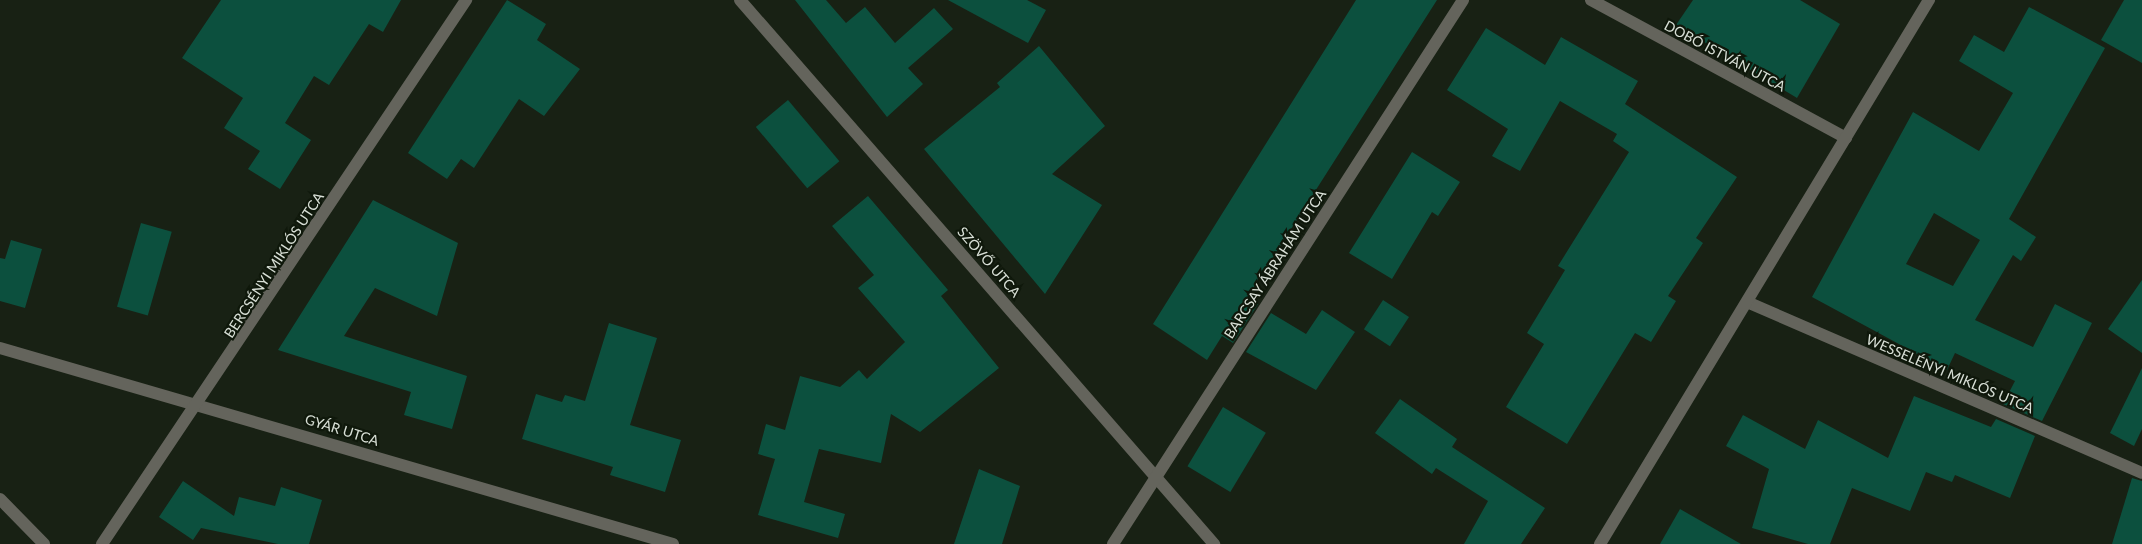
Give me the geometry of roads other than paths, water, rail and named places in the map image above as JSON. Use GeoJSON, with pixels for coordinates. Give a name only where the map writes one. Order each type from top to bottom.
{"type":"FeatureCollection","features":[{"type":"Feature","properties":{"kind":"street","name":"BERCSÉNYI MIKLÓS UTCA"},"geometry":{"type":"LineString","coordinates":[[102,544],[200,404],[466,0]]}},
{"type":"Feature","properties":{"kind":"street","name":"SZÖVŐ UTCA"},"geometry":{"type":"LineString","coordinates":[[740,0],[1214,544]]}},
{"type":"Feature","properties":{"kind":"street","name":"BARCSAY ÁBRAHÁM UTCA"},"geometry":{"type":"LineString","coordinates":[[1113,544],[1463,0]]}},
{"type":"Feature","properties":{"kind":"street","name":"DOBÓ ISTVÁN UTCA"},"geometry":{"type":"LineString","coordinates":[[1591,0],[1846,138]]}},
{"type":"Feature","properties":{"kind":"street"},"geometry":{"type":"LineString","coordinates":[[1600,544],[1929,0]]}},
{"type":"Feature","properties":{"kind":"street","name":"WESSELÉNYI MIKLÓS UTCA"},"geometry":{"type":"LineString","coordinates":[[1747,302],[2142,473]]}},
{"type":"Feature","properties":{"kind":"street","name":"GYÁR UTCA"},"geometry":{"type":"LineString","coordinates":[[0,348],[200,404],[673,544]]}},
{"type":"Feature","properties":{"kind":"street"},"geometry":{"type":"LineString","coordinates":[[0,499],[44,544]]}}]}
